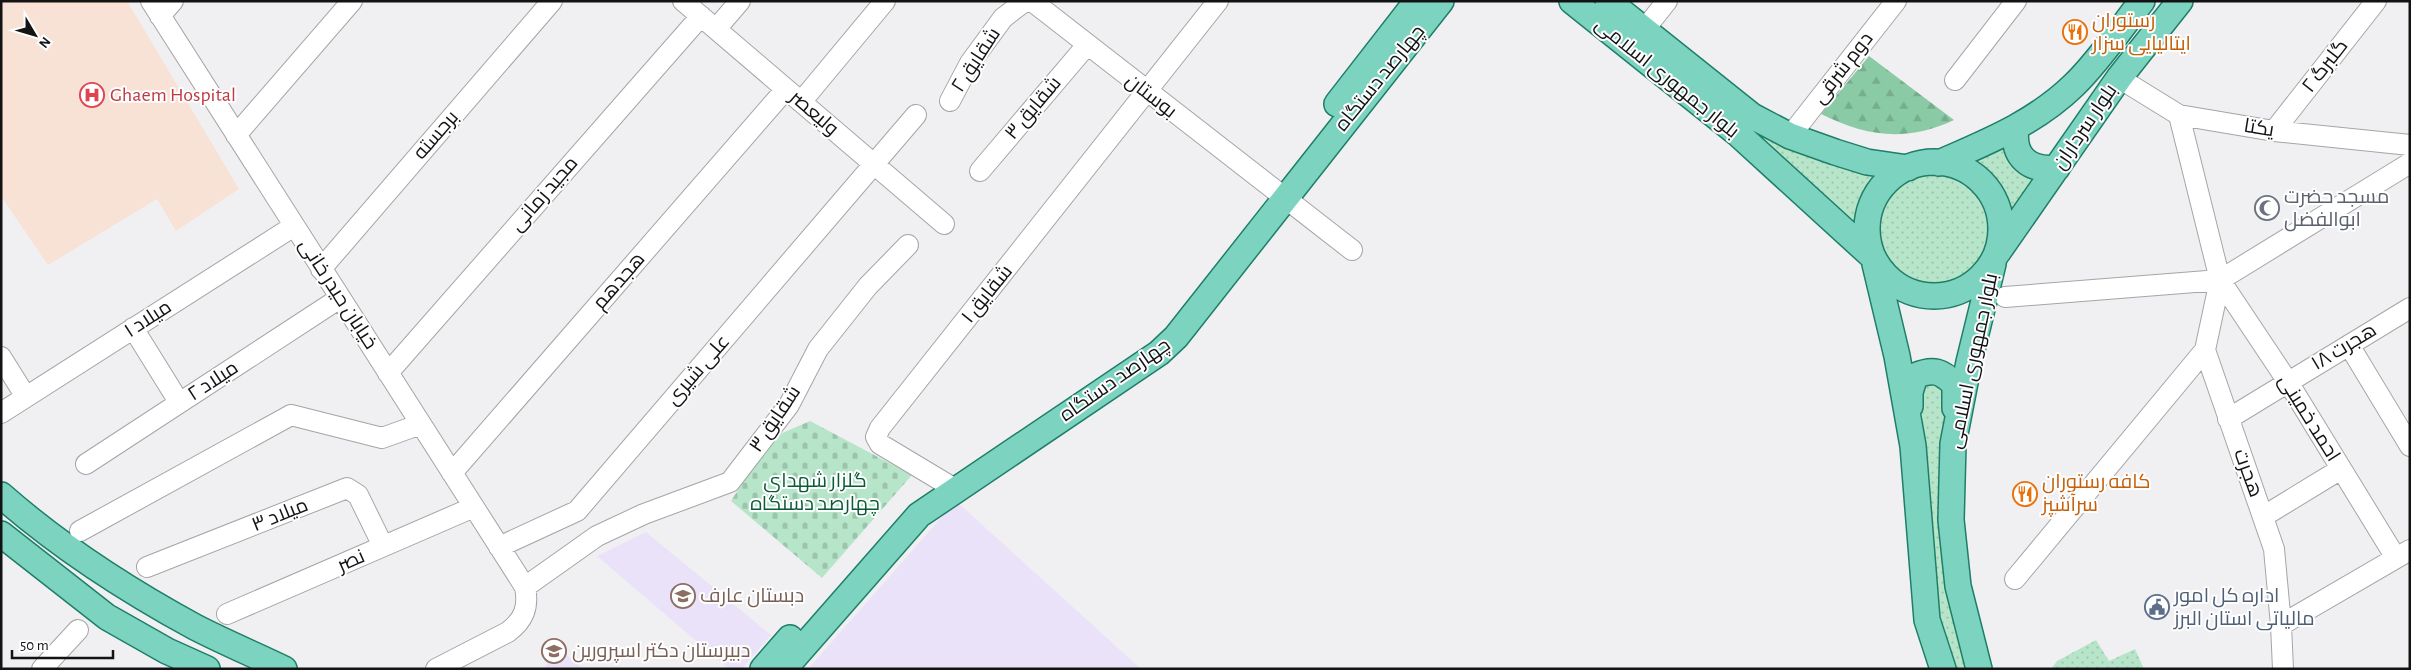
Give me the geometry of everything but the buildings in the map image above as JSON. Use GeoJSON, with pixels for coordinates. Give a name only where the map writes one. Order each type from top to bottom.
{"type":"FeatureCollection","features":[{"type":"Feature","properties":{"kind":"main road","name":"چهارصد دستگاه"},"geometry":{"type":"LineString","coordinates":[[1277,194],[1417,1]]}},
{"type":"Feature","properties":{"kind":"main road","name":"چهارصد دستگاه"},"geometry":{"type":"LineString","coordinates":[[763,669],[913,509],[1155,336],[1441,1]]}},
{"type":"Feature","properties":{"kind":"main road","name":"بلوار جمهوری اسلامی"},"geometry":{"type":"LineString","coordinates":[[1572,1],[1737,133],[1874,259],[1897,356],[1910,422],[1927,620],[1943,669]]}},
{"type":"Feature","properties":{"kind":"main road","name":"بلوار جمهوری اسلامی"},"geometry":{"type":"LineString","coordinates":[[1608,1],[1752,116],[1790,136],[1867,162],[1908,168]]}},
{"type":"Feature","properties":{"kind":"main road","name":"بلوار سرداران"},"geometry":{"type":"LineString","coordinates":[[1938,163],[2016,128],[2043,111],[2075,84],[2142,1]]}},
{"type":"Feature","properties":{"kind":"main road","name":"بلوار سرداران"},"geometry":{"type":"LineString","coordinates":[[1994,258],[2119,78],[2180,1]]}},
{"type":"Feature","properties":{"kind":"main road"},"geometry":{"type":"LineString","coordinates":[[2016,128],[2015,140],[2018,151],[2024,160],[2034,167],[2045,169],[2057,168]]}},
{"type":"Feature","properties":{"kind":"main road"},"geometry":{"type":"LineString","coordinates":[[1938,163],[1956,166],[1973,174],[1991,195],[2000,220],[2000,239],[1994,258],[1983,275],[1969,287],[1952,294],[1934,297],[1916,294],[1900,287],[1886,276],[1874,259],[1868,240],[1868,222],[1872,205],[1880,189],[1893,176],[1908,168],[1938,163]]}},
{"type":"Feature","properties":{"kind":"main road","name":"بلوار جمهوری اسلامی"},"geometry":{"type":"LineString","coordinates":[[1979,669],[1958,586],[1952,520],[1956,423],[1994,258]]}},
{"type":"Feature","properties":{"kind":"main road"},"geometry":{"type":"LineString","coordinates":[[1910,422],[1910,392],[1915,376],[1928,371],[1937,371],[1946,375],[1955,385],[1956,423]]}},
{"type":"Feature","properties":{"kind":"main road"},"geometry":{"type":"LineString","coordinates":[[1,494],[21,512],[117,582],[196,628],[284,669]]}},
{"type":"Feature","properties":{"kind":"main road","name":"چهارصد دستگاه"},"geometry":{"type":"LineString","coordinates":[[784,669],[913,509]]}},
{"type":"Feature","properties":{"kind":"main road"},"geometry":{"type":"LineString","coordinates":[[1,534],[107,617],[178,656],[207,669]]}},
{"type":"Feature","properties":{"kind":"main road"},"geometry":{"type":"LineString","coordinates":[[133,632],[149,633],[159,625],[160,614],[152,602]]}},
{"type":"Feature","properties":{"kind":"main road"},"geometry":{"type":"LineString","coordinates":[[178,656],[174,645],[177,636],[186,630],[196,628]]}},
{"type":"Feature","properties":{"kind":"street"},"geometry":{"type":"LineString","coordinates":[[155,9],[173,1]]}},
{"type":"Feature","properties":{"kind":"street"},"geometry":{"type":"LineString","coordinates":[[236,135],[352,1]]}},
{"type":"Feature","properties":{"kind":"street","name":"برجسته"},"geometry":{"type":"LineString","coordinates":[[321,269],[552,1]]}},
{"type":"Feature","properties":{"kind":"street","name":"ولیعصر"},"geometry":{"type":"LineString","coordinates":[[683,1],[944,224]]}},
{"type":"Feature","properties":{"kind":"street"},"geometry":{"type":"LineString","coordinates":[[716,29],[740,1]]}},
{"type":"Feature","properties":{"kind":"street","name":"هجدهم"},"geometry":{"type":"LineString","coordinates":[[452,473],[794,96],[885,1]]}},
{"type":"Feature","properties":{"kind":"street","name":"شقایق ۲"},"geometry":{"type":"LineString","coordinates":[[950,101],[970,63],[1003,18],[1025,1]]}},
{"type":"Feature","properties":{"kind":"street","name":"بوستان"},"geometry":{"type":"LineString","coordinates":[[1032,1],[1277,194],[1352,250]]}},
{"type":"Feature","properties":{"kind":"street"},"geometry":{"type":"LineString","coordinates":[[1148,93],[1218,1]]}},
{"type":"Feature","properties":{"kind":"street"},"geometry":{"type":"LineString","coordinates":[[1644,30],[1667,1]]}},
{"type":"Feature","properties":{"kind":"street","name":"دوم شرقی"},"geometry":{"type":"LineString","coordinates":[[1790,136],[1896,1]]}},
{"type":"Feature","properties":{"kind":"street"},"geometry":{"type":"LineString","coordinates":[[1955,80],[2016,1]]}},
{"type":"Feature","properties":{"kind":"street","name":"گلبرگ ۲"},"geometry":{"type":"LineString","coordinates":[[2274,131],[2376,1]]}},
{"type":"Feature","properties":{"kind":"street","name":"خیابان حیدر خانی"},"geometry":{"type":"LineString","coordinates":[[155,9],[525,587]]}},
{"type":"Feature","properties":{"kind":"street","name":"مجید زمانی"},"geometry":{"type":"LineString","coordinates":[[388,372],[701,16]]}},
{"type":"Feature","properties":{"kind":"street","name":"شقایق ۳"},"geometry":{"type":"LineString","coordinates":[[980,171],[1087,45]]}},
{"type":"Feature","properties":{"kind":"street","name":"یکتا"},"geometry":{"type":"LineString","coordinates":[[2119,78],[2179,116],[2274,131],[2410,145]]}},
{"type":"Feature","properties":{"kind":"street","name":"شقایق ۱"},"geometry":{"type":"LineString","coordinates":[[947,484],[880,444],[876,437],[880,428],[1148,93]]}},
{"type":"Feature","properties":{"kind":"street","name":"علی شیری"},"geometry":{"type":"LineString","coordinates":[[499,547],[577,511],[916,115]]}},
{"type":"Feature","properties":{"kind":"street"},"geometry":{"type":"LineString","coordinates":[[2179,116],[2220,280]]}},
{"type":"Feature","properties":{"kind":"street"},"geometry":{"type":"LineString","coordinates":[[2004,297],[2220,280],[2410,162]]}},
{"type":"Feature","properties":{"kind":"street","name":"میلاد ۱"},"geometry":{"type":"LineString","coordinates":[[1,413],[294,226]]}},
{"type":"Feature","properties":{"kind":"street","name":"شقایق ۳"},"geometry":{"type":"LineString","coordinates":[[525,587],[597,536],[644,514],[730,482],[788,405],[818,349],[868,286],[908,245]]}},
{"type":"Feature","properties":{"kind":"street","name":"هجرت"},"geometry":{"type":"LineString","coordinates":[[2220,280],[2206,350],[2274,549],[2282,625],[2283,669]]}},
{"type":"Feature","properties":{"kind":"street","name":"احمد خمینی"},"geometry":{"type":"LineString","coordinates":[[2220,280],[2288,382],[2341,469],[2403,554]]}},
{"type":"Feature","properties":{"kind":"street","name":"میلاد ۲"},"geometry":{"type":"LineString","coordinates":[[86,464],[340,298]]}},
{"type":"Feature","properties":{"kind":"street","name":"هجرت ۱۸"},"geometry":{"type":"LineString","coordinates":[[2228,419],[2410,308]]}},
{"type":"Feature","properties":{"kind":"street"},"geometry":{"type":"LineString","coordinates":[[133,328],[179,402]]}},
{"type":"Feature","properties":{"kind":"street"},"geometry":{"type":"LineString","coordinates":[[2349,345],[2410,446]]}},
{"type":"Feature","properties":{"kind":"street"},"geometry":{"type":"LineString","coordinates":[[2015,579],[2206,350]]}},
{"type":"Feature","properties":{"kind":"street"},"geometry":{"type":"LineString","coordinates":[[1,357],[26,397]]}},
{"type":"Feature","properties":{"kind":"street"},"geometry":{"type":"LineString","coordinates":[[80,531],[291,416],[382,438],[421,424]]}},
{"type":"Feature","properties":{"kind":"street"},"geometry":{"type":"LineString","coordinates":[[2264,516],[2341,469]]}},
{"type":"Feature","properties":{"kind":"street","name":"میلاد ۳"},"geometry":{"type":"LineString","coordinates":[[148,567],[347,488],[358,494],[383,546]]}},
{"type":"Feature","properties":{"kind":"street","name":"نصر"},"geometry":{"type":"LineString","coordinates":[[227,614],[474,507]]}},
{"type":"Feature","properties":{"kind":"street"},"geometry":{"type":"LineString","coordinates":[[2282,625],[2403,554]]}},
{"type":"Feature","properties":{"kind":"street"},"geometry":{"type":"LineString","coordinates":[[436,669],[508,632],[518,624],[525,613],[528,600],[525,587]]}},
{"type":"Feature","properties":{"kind":"street"},"geometry":{"type":"LineString","coordinates":[[42,669],[78,630]]}},
{"type":"Feature","properties":{"kind":"shaded area","name":"Ghaem Hospital"},"geometry":{"type":"Polygon","coordinates":[[[1,1],[127,1],[239,189],[176,231],[157,199],[48,265],[1,196],[1,1]]]}},
{"type":"Feature","properties":{"kind":"shaded area"},"geometry":{"type":"Polygon","coordinates":[[[956,501],[1141,669],[808,669],[956,501]]]}},
{"type":"Feature","properties":{"kind":"shaded area","name":"دبستان عارف"},"geometry":{"type":"Polygon","coordinates":[[[646,532],[771,635],[742,669],[729,669],[597,556],[646,532]]]}},
{"type":"Feature","properties":{"kind":"shaded area","name":"دبیرستان دکتر اسپرورین"},"geometry":{"type":"Polygon","coordinates":[[[547,638],[583,669],[544,669],[547,664],[547,638]]]}},
{"type":"Feature","properties":{"kind":"green space"},"geometry":{"type":"Polygon","coordinates":[[[1582,1],[1601,1],[1748,120],[1884,176],[1867,206],[1863,232],[1864,241],[1582,1]]]}},
{"type":"Feature","properties":{"kind":"green space"},"geometry":{"type":"Polygon","coordinates":[[[1869,56],[1954,120],[1920,132],[1887,134],[1855,128],[1821,114],[1869,56]]]}},
{"type":"Feature","properties":{"kind":"green space"},"geometry":{"type":"Polygon","coordinates":[[[2010,136],[2038,172],[2008,221],[1996,191],[1974,171],[1955,161],[2010,136]]]}},
{"type":"Feature","properties":{"kind":"green space"},"geometry":{"type":"Polygon","coordinates":[[[1934,175],[1955,179],[1973,191],[1985,209],[1989,230],[1985,251],[1973,269],[1955,281],[1934,285],[1913,281],[1895,269],[1883,251],[1879,230],[1883,209],[1895,191],[1913,179],[1934,175]]]}},
{"type":"Feature","properties":{"kind":"green space"},"geometry":{"type":"Polygon","coordinates":[[[1927,382],[1936,383],[1946,394],[1970,669],[1954,669],[1938,614],[1925,537],[1926,458],[1922,396],[1927,382]]]}},
{"type":"Feature","properties":{"kind":"green space","name":"گلزار شهدای چهارصد دستگاه"},"geometry":{"type":"Polygon","coordinates":[[[810,421],[912,475],[822,578],[731,501],[771,438],[810,421]]]}},
{"type":"Feature","properties":{"kind":"green space"},"geometry":{"type":"Polygon","coordinates":[[[2096,640],[2109,661],[2135,649],[2144,669],[2051,669],[2057,661],[2096,640]]]}},
{"type":"Feature","properties":{"kind":"place","name":"رستوران ایتالیایی سزار"},"geometry":{"type":"Point","coordinates":[2075,32]}},
{"type":"Feature","properties":{"kind":"place","name":"Ghaem Hospital"},"geometry":{"type":"Point","coordinates":[92,95]}},
{"type":"Feature","properties":{"kind":"place","name":"مسجد حضرت ابوالفضل"},"geometry":{"type":"Point","coordinates":[2267,208]}},
{"type":"Feature","properties":{"kind":"place","name":"کافه رستوران سرآشپز"},"geometry":{"type":"Point","coordinates":[2025,494]}},
{"type":"Feature","properties":{"kind":"place","name":"دبستان عارف"},"geometry":{"type":"Point","coordinates":[683,596]}},
{"type":"Feature","properties":{"kind":"place","name":"اداره کل امور مالیاتی استان البرز"},"geometry":{"type":"Point","coordinates":[2157,607]}},
{"type":"Feature","properties":{"kind":"place","name":"دبیرستان دکتر اسپرورین"},"geometry":{"type":"Point","coordinates":[554,651]}}]}
